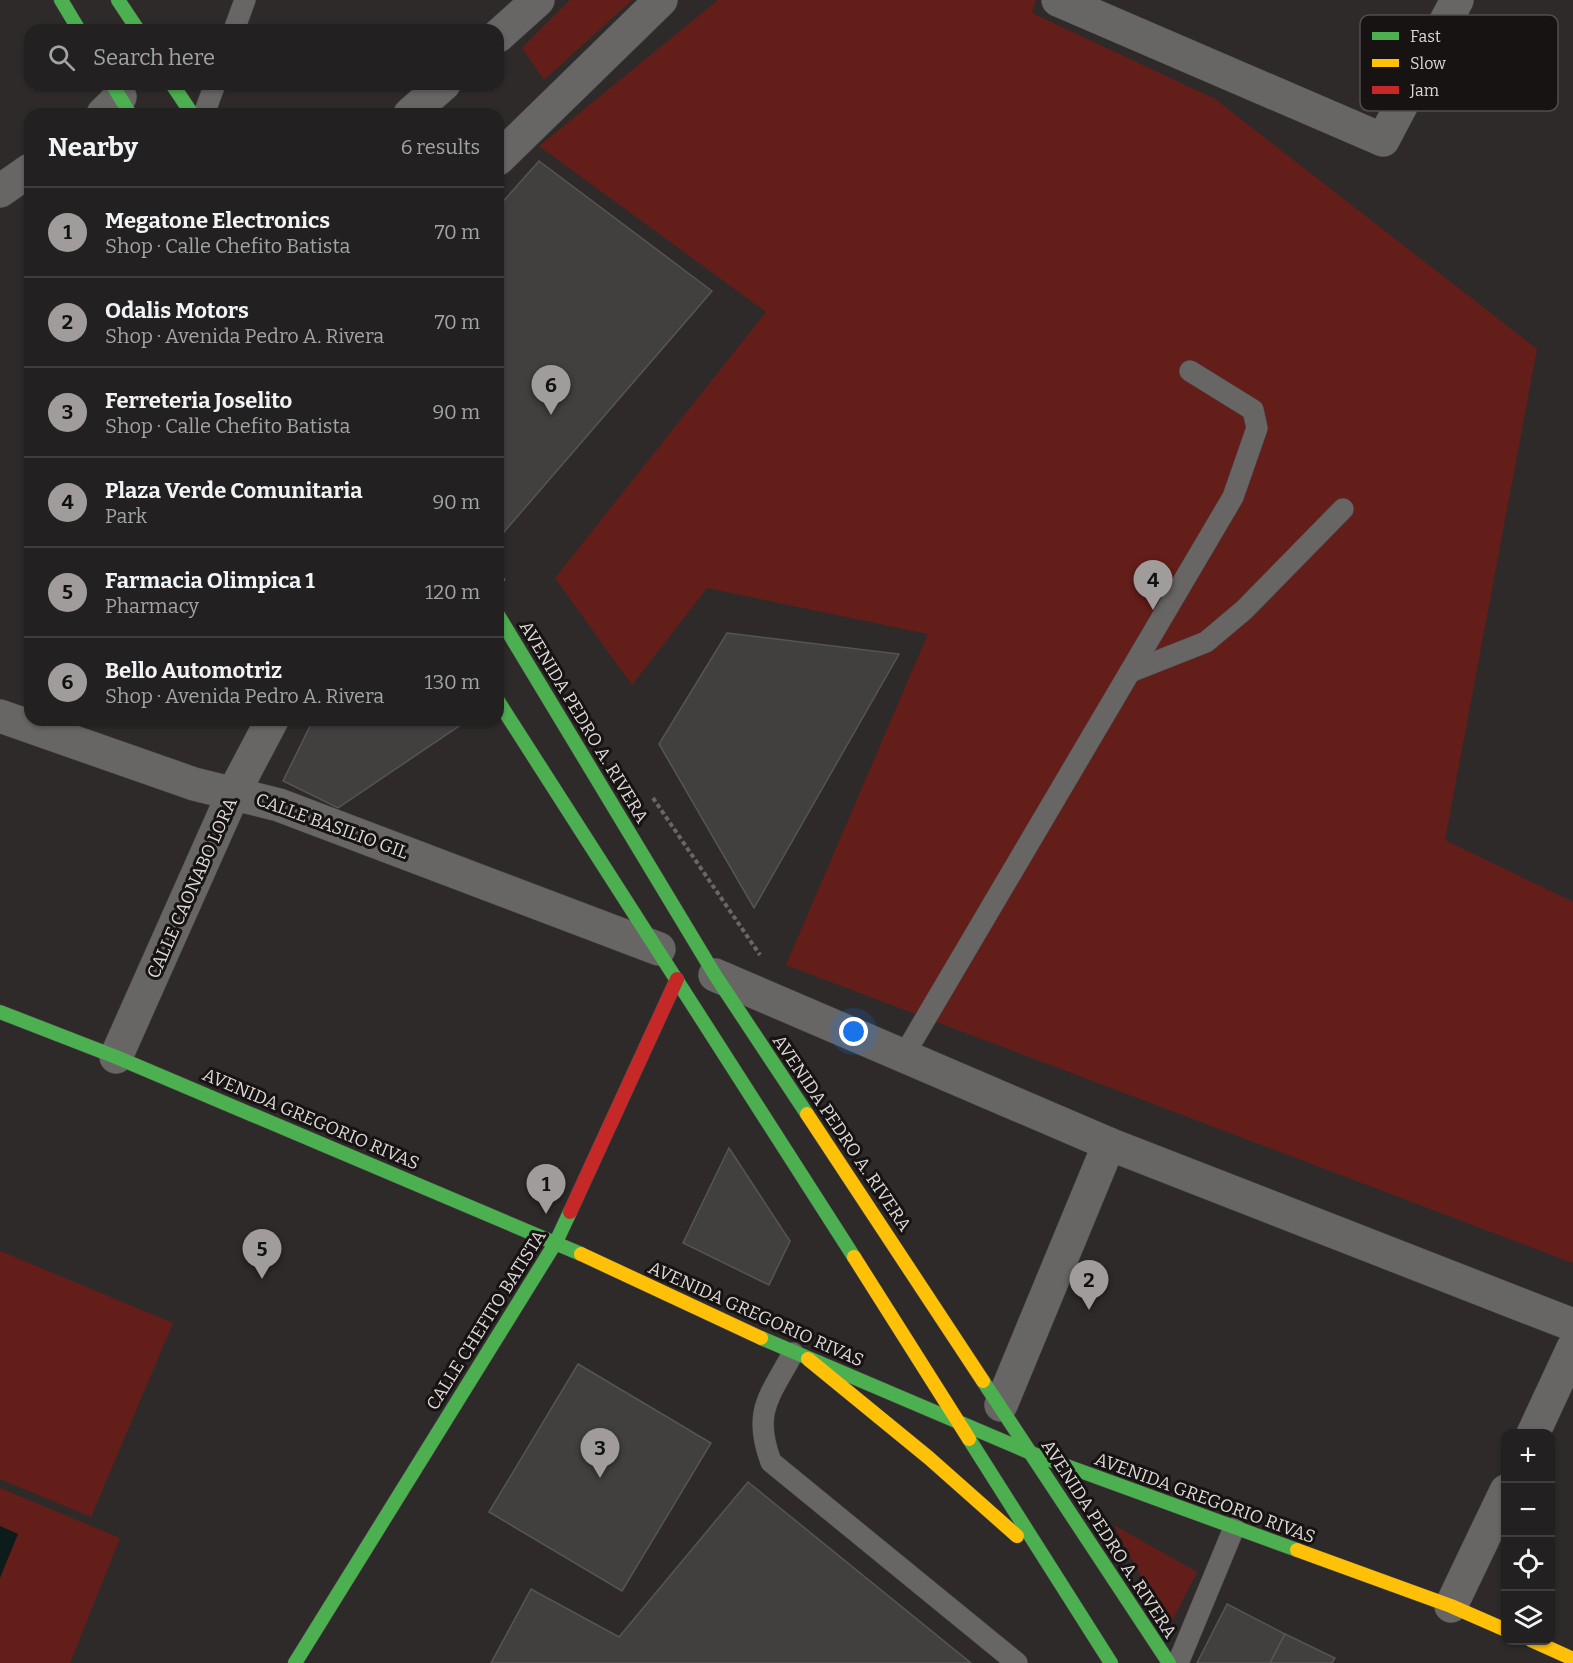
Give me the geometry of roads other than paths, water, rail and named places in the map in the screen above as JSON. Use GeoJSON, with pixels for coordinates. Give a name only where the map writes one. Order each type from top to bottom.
{"type":"FeatureCollection","features":[{"type":"Feature","properties":{"kind":"main road"},"geometry":{"type":"LineString","coordinates":[[61,0],[75,24]]}},
{"type":"Feature","properties":{"kind":"main road"},"geometry":{"type":"LineString","coordinates":[[118,0],[134,24]]}},
{"type":"Feature","properties":{"kind":"main road"},"geometry":{"type":"LineString","coordinates":[[176,90],[188,108]]}},
{"type":"Feature","properties":{"kind":"main road","name":"AVENIDA PEDRO A. RIVERA"},"geometry":{"type":"LineString","coordinates":[[504,625],[715,975],[1169,1663]]}},
{"type":"Feature","properties":{"kind":"main road"},"geometry":{"type":"LineString","coordinates":[[504,710],[659,949],[1111,1663]]}},
{"type":"Feature","properties":{"kind":"main road","name":"CALLE CHEFITO BATISTA"},"geometry":{"type":"LineString","coordinates":[[295,1663],[556,1242],[677,979]]}},
{"type":"Feature","properties":{"kind":"main road","name":"AVENIDA GREGORIO RIVAS"},"geometry":{"type":"LineString","coordinates":[[0,1012],[116,1057],[556,1242],[800,1356],[1031,1453],[1451,1606],[1501,1628]]}},
{"type":"Feature","properties":{"kind":"main road"},"geometry":{"type":"LineString","coordinates":[[800,1356],[929,1458],[1047,1563]]}},
{"type":"Feature","properties":{"kind":"main road"},"geometry":{"type":"LineString","coordinates":[[1540,1645],[1573,1659]]}},
{"type":"Feature","properties":{"kind":"street"},"geometry":{"type":"LineString","coordinates":[[504,31],[538,0]]}},
{"type":"Feature","properties":{"kind":"street"},"geometry":{"type":"LineString","coordinates":[[504,153],[661,0]]}},
{"type":"Feature","properties":{"kind":"street"},"geometry":{"type":"LineString","coordinates":[[1058,0],[1383,140],[1398,111]]}},
{"type":"Feature","properties":{"kind":"street"},"geometry":{"type":"LineString","coordinates":[[1449,15],[1457,0]]}},
{"type":"Feature","properties":{"kind":"street"},"geometry":{"type":"LineString","coordinates":[[417,108],[437,90]]}},
{"type":"Feature","properties":{"kind":"street"},"geometry":{"type":"LineString","coordinates":[[0,191],[24,174]]}},
{"type":"Feature","properties":{"kind":"street","name":"CALLE BASILIO GIL"},"geometry":{"type":"LineString","coordinates":[[0,716],[24,724]]}},
{"type":"Feature","properties":{"kind":"street","name":"CALLE BASILIO GIL"},"geometry":{"type":"LineString","coordinates":[[29,726],[194,784],[234,792],[279,805],[659,949]]}},
{"type":"Feature","properties":{"kind":"street","name":"CALLE CAONABO LORA"},"geometry":{"type":"LineString","coordinates":[[116,1057],[234,792],[269,726]]}},
{"type":"Feature","properties":{"kind":"street"},"geometry":{"type":"LineString","coordinates":[[715,975],[904,1054],[1109,1144],[1573,1325]]}},
{"type":"Feature","properties":{"kind":"street"},"geometry":{"type":"LineString","coordinates":[[1001,1406],[1109,1144]]}},
{"type":"Feature","properties":{"kind":"street"},"geometry":{"type":"LineString","coordinates":[[1535,1429],[1573,1348]]}},
{"type":"Feature","properties":{"kind":"street"},"geometry":{"type":"LineString","coordinates":[[1451,1606],[1501,1501]]}},
{"type":"Feature","properties":{"kind":"lane"},"geometry":{"type":"LineString","coordinates":[[236,24],[245,0]]}},
{"type":"Feature","properties":{"kind":"lane"},"geometry":{"type":"LineString","coordinates":[[206,108],[213,90]]}},
{"type":"Feature","properties":{"kind":"lane"},"geometry":{"type":"LineString","coordinates":[[904,1054],[1233,497],[1257,428],[1253,410],[1190,371]]}},
{"type":"Feature","properties":{"kind":"lane"},"geometry":{"type":"LineString","coordinates":[[1130,672],[1206,642],[1245,610],[1343,509]]}},
{"type":"Feature","properties":{"kind":"lane"},"geometry":{"type":"LineString","coordinates":[[800,1356],[762,1410],[764,1444],[771,1462],[1017,1663]]}},
{"type":"Feature","properties":{"kind":"lane"},"geometry":{"type":"LineString","coordinates":[[1178,1663],[1234,1528]]}},
{"type":"Feature","properties":{"kind":"place","name":"Bello Automotriz"},"geometry":{"type":"Point","coordinates":[551,415]}},
{"type":"Feature","properties":{"kind":"place","name":"Plaza Verde Comunitaria"},"geometry":{"type":"Point","coordinates":[1153,610]}},
{"type":"Feature","properties":{"kind":"place","name":"Megatone Electronics"},"geometry":{"type":"Point","coordinates":[546,1214]}},
{"type":"Feature","properties":{"kind":"place","name":"Farmacia Olimpica 1"},"geometry":{"type":"Point","coordinates":[262,1279]}},
{"type":"Feature","properties":{"kind":"place","name":"Odalis Motors"},"geometry":{"type":"Point","coordinates":[1089,1310]}},
{"type":"Feature","properties":{"kind":"place","name":"Ferreteria Joselito"},"geometry":{"type":"Point","coordinates":[600,1478]}}]}
